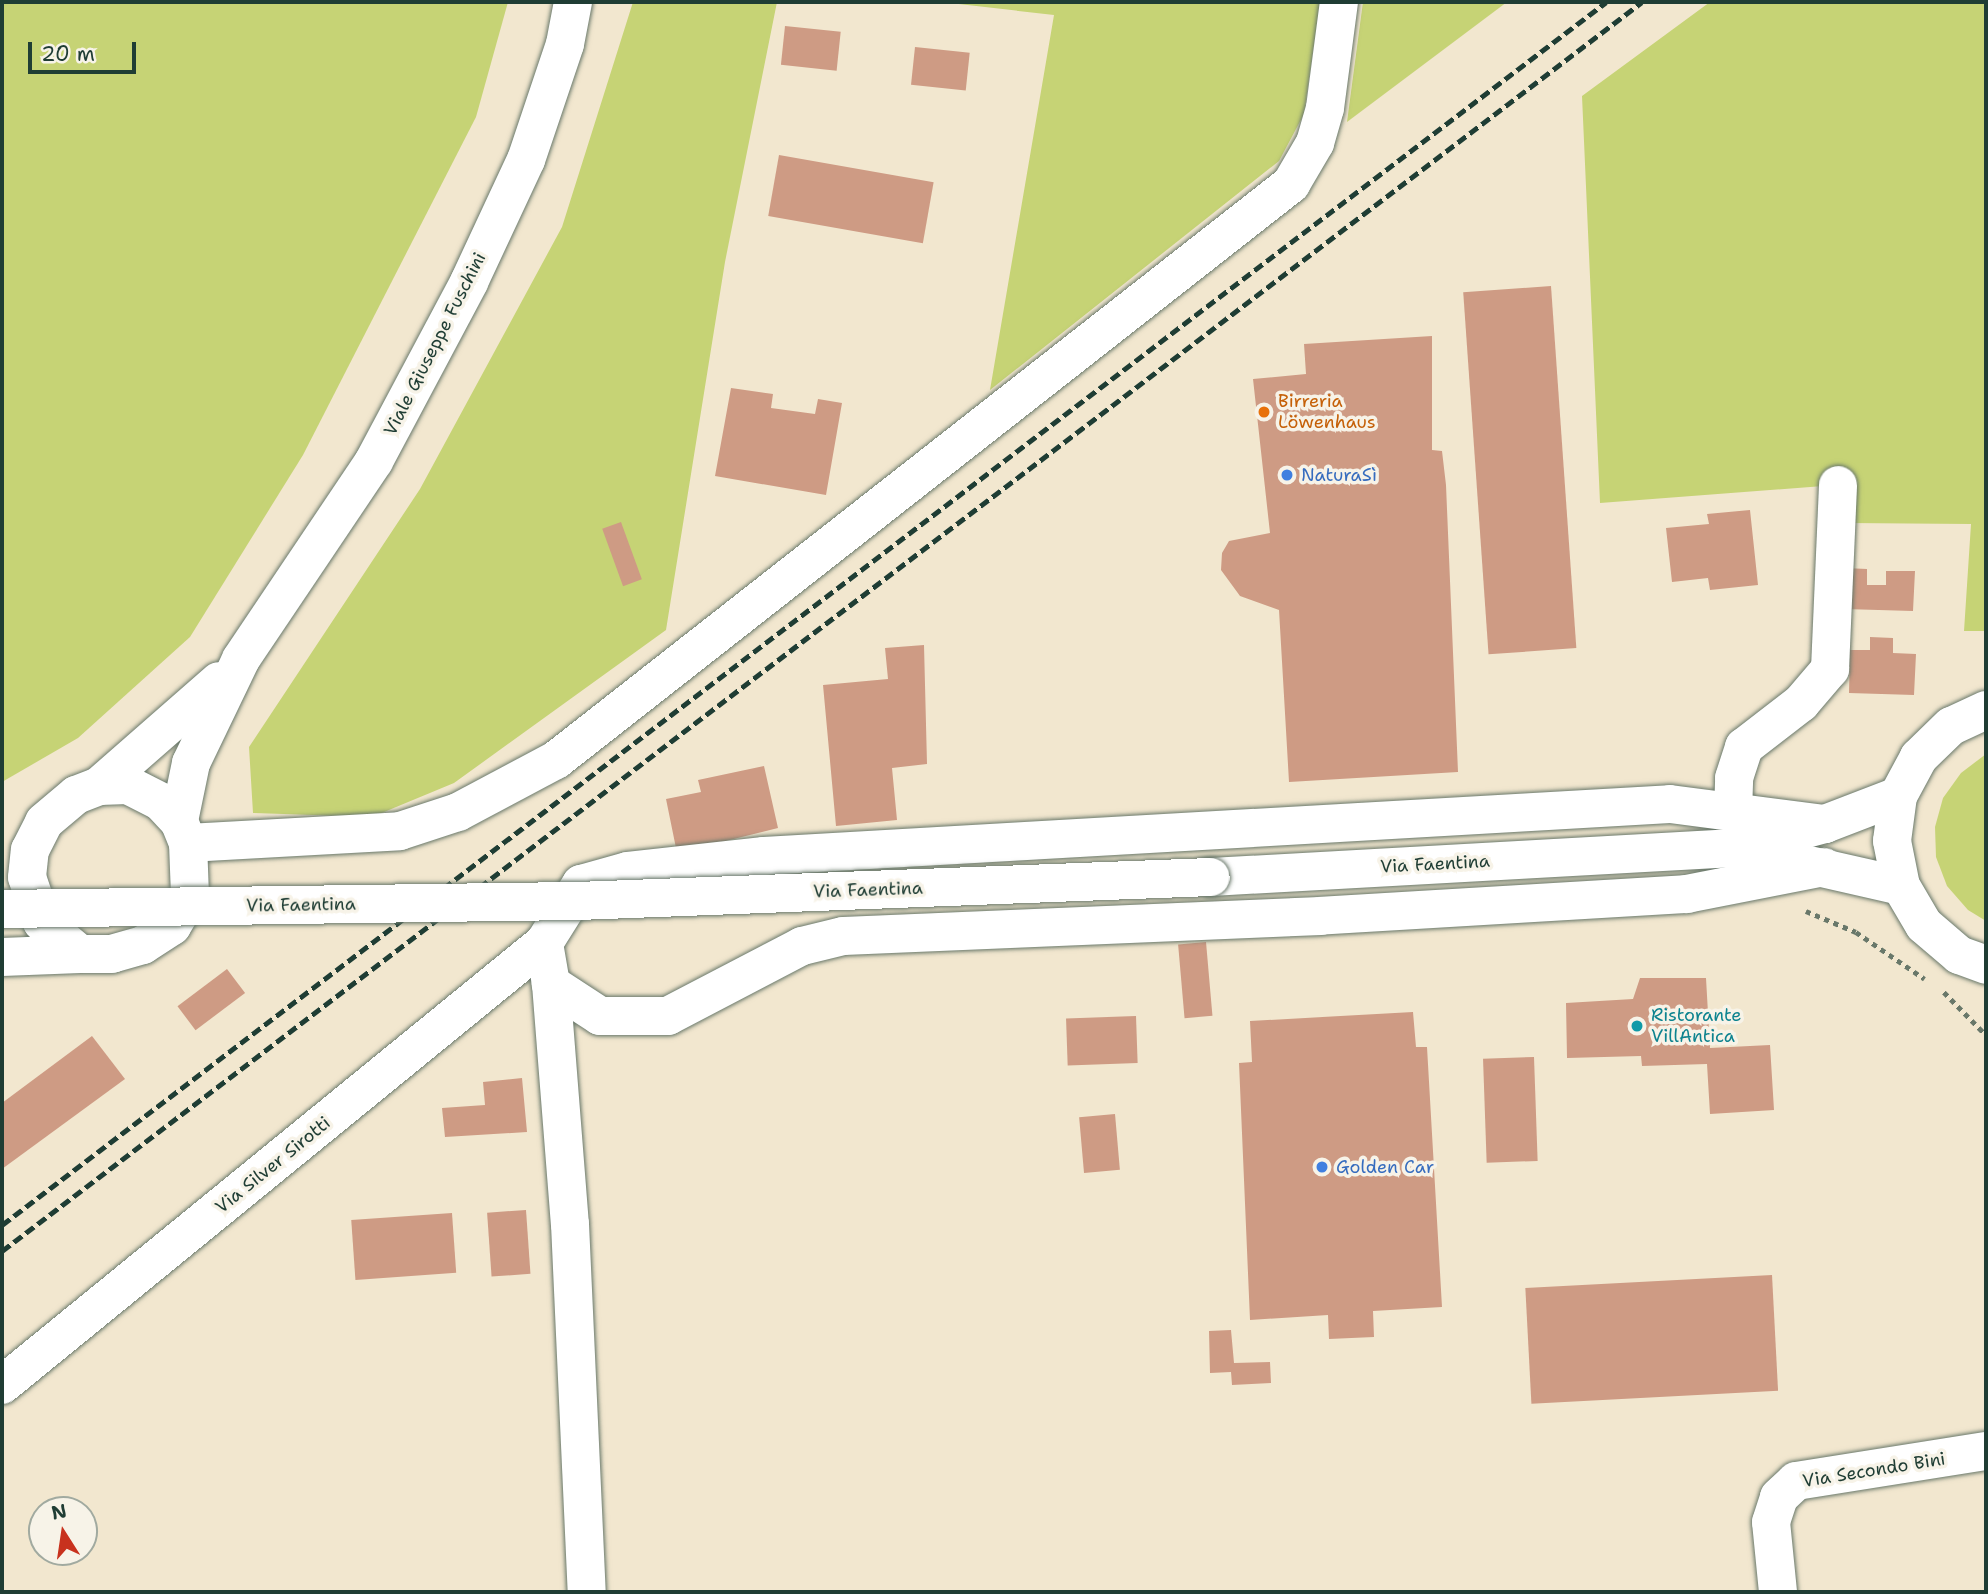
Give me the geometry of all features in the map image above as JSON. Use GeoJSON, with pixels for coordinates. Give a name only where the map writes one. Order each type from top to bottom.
{"type":"FeatureCollection","features":[{"type":"Feature","properties":{"kind":"main road","name":"Viale Giuseppe Fuschini"},"geometry":{"type":"LineString","coordinates":[[184,832],[191,763],[241,659],[374,461],[469,282],[526,160],[565,44],[573,2]]}},
{"type":"Feature","properties":{"kind":"main road"},"geometry":{"type":"LineString","coordinates":[[184,832],[400,831],[458,812],[556,760],[1291,184],[1315,143],[1325,108],[1339,2]]}},
{"type":"Feature","properties":{"kind":"main road"},"geometry":{"type":"LineString","coordinates":[[1733,830],[1734,778],[1744,747],[1801,703],[1829,669],[1838,485]]}},
{"type":"Feature","properties":{"kind":"main road","name":"Viale Giuseppe Fuschini"},"geometry":{"type":"LineString","coordinates":[[99,786],[187,713],[241,659]]}},
{"type":"Feature","properties":{"kind":"main road"},"geometry":{"type":"LineString","coordinates":[[1986,710],[1951,726],[1919,757],[1898,796],[1892,841],[1901,886],[1924,925],[1959,955],[1986,965]]}},
{"type":"Feature","properties":{"kind":"main road"},"geometry":{"type":"LineString","coordinates":[[2,839],[44,822],[76,795],[99,786],[128,785],[144,791],[184,832],[190,896],[172,926],[143,945],[112,954],[2,957]]}},
{"type":"Feature","properties":{"kind":"main road","name":"Via Faentina"},"geometry":{"type":"LineString","coordinates":[[2,909],[578,901],[1211,877],[1825,824],[1898,796]]}},
{"type":"Feature","properties":{"kind":"main road","name":"Via Silver Sirotti"},"geometry":{"type":"LineString","coordinates":[[2,1385],[544,943],[581,884],[641,870],[764,856],[1544,808],[1670,804],[1733,830]]}},
{"type":"Feature","properties":{"kind":"main road"},"geometry":{"type":"LineString","coordinates":[[44,822],[30,850],[27,877],[31,898],[42,922],[80,954]]}},
{"type":"Feature","properties":{"kind":"main road","name":"Via Faentina"},"geometry":{"type":"LineString","coordinates":[[1733,830],[1828,866],[1901,886]]}},
{"type":"Feature","properties":{"kind":"main road"},"geometry":{"type":"LineString","coordinates":[[551,984],[600,1016],[668,1016],[802,946],[843,936],[1321,916],[1687,894],[1828,866]]}},
{"type":"Feature","properties":{"kind":"main road"},"geometry":{"type":"LineString","coordinates":[[544,943],[551,984],[570,1224],[587,1592]]}},
{"type":"Feature","properties":{"kind":"main road","name":"Via Secondo Bini"},"geometry":{"type":"LineString","coordinates":[[1777,1581],[1771,1522],[1779,1497],[1796,1481],[1986,1451]]}},
{"type":"Feature","properties":{"kind":"path"},"geometry":{"type":"LineString","coordinates":[[1791,909],[1817,913],[1856,932],[1956,1000],[1986,1035]]}},
{"type":"Feature","properties":{"kind":"green space"},"geometry":{"type":"Polygon","coordinates":[[[2,2],[508,2],[476,117],[303,455],[190,637],[78,738],[2,782],[2,2]]]}},
{"type":"Feature","properties":{"kind":"green space"},"geometry":{"type":"Polygon","coordinates":[[[633,2],[777,2],[725,262],[666,630],[454,783],[372,817],[253,813],[249,747],[420,489],[562,227],[633,2]]]}},
{"type":"Feature","properties":{"kind":"green space"},"geometry":{"type":"Polygon","coordinates":[[[941,2],[1320,2],[1304,114],[1279,161],[990,390],[1054,15],[941,2]]]}},
{"type":"Feature","properties":{"kind":"green space"},"geometry":{"type":"Polygon","coordinates":[[[1363,2],[1507,2],[1347,122],[1363,2]]]}},
{"type":"Feature","properties":{"kind":"green space"},"geometry":{"type":"Polygon","coordinates":[[[1710,2],[1986,2],[1986,631],[1964,631],[1971,524],[1847,523],[1849,484],[1600,503],[1582,96],[1710,2]]]}},
{"type":"Feature","properties":{"kind":"green space"},"geometry":{"type":"Polygon","coordinates":[[[1986,754],[1986,921],[1968,910],[1947,886],[1936,857],[1935,827],[1943,798],[1961,773],[1986,754]]]}},
{"type":"Feature","properties":{"kind":"building"},"geometry":{"type":"Polygon","coordinates":[[[785,26],[841,32],[837,71],[781,65],[785,26]]]}},
{"type":"Feature","properties":{"kind":"building"},"geometry":{"type":"Polygon","coordinates":[[[915,47],[970,53],[966,91],[911,85],[915,47]]]}},
{"type":"Feature","properties":{"kind":"building"},"geometry":{"type":"Polygon","coordinates":[[[779,155],[934,182],[923,243],[768,216],[779,155]]]}},
{"type":"Feature","properties":{"kind":"building"},"geometry":{"type":"Polygon","coordinates":[[[1551,286],[1576,648],[1489,654],[1463,292],[1551,286]]]}},
{"type":"Feature","properties":{"kind":"building"},"geometry":{"type":"Polygon","coordinates":[[[1432,336],[1432,450],[1442,451],[1446,485],[1458,772],[1289,782],[1279,610],[1240,596],[1221,570],[1222,553],[1229,541],[1270,533],[1253,379],[1306,374],[1304,344],[1432,336]]]}},
{"type":"Feature","properties":{"kind":"building"},"geometry":{"type":"Polygon","coordinates":[[[731,388],[773,394],[771,408],[815,414],[818,399],[842,403],[826,495],[715,476],[731,388]]]}},
{"type":"Feature","properties":{"kind":"building"},"geometry":{"type":"Polygon","coordinates":[[[1750,510],[1758,585],[1710,590],[1708,578],[1672,582],[1666,528],[1709,524],[1707,514],[1750,510]]]}},
{"type":"Feature","properties":{"kind":"building"},"geometry":{"type":"Polygon","coordinates":[[[621,522],[642,579],[623,586],[602,529],[621,522]]]}},
{"type":"Feature","properties":{"kind":"building"},"geometry":{"type":"Polygon","coordinates":[[[1845,568],[1867,569],[1867,585],[1886,585],[1886,571],[1915,571],[1913,611],[1844,609],[1845,568]]]}},
{"type":"Feature","properties":{"kind":"building"},"geometry":{"type":"Polygon","coordinates":[[[1870,637],[1893,638],[1893,653],[1916,654],[1914,695],[1849,693],[1850,650],[1870,650],[1870,637]]]}},
{"type":"Feature","properties":{"kind":"building"},"geometry":{"type":"Polygon","coordinates":[[[924,645],[927,764],[892,768],[897,820],[836,826],[823,685],[888,679],[885,648],[924,645]]]}},
{"type":"Feature","properties":{"kind":"building"},"geometry":{"type":"Polygon","coordinates":[[[764,766],[778,828],[677,853],[666,799],[701,792],[698,780],[764,766]]]}},
{"type":"Feature","properties":{"kind":"building"},"geometry":{"type":"Polygon","coordinates":[[[1206,942],[1212,1016],[1185,1018],[1178,944],[1206,942]]]}},
{"type":"Feature","properties":{"kind":"building"},"geometry":{"type":"Polygon","coordinates":[[[227,969],[245,993],[196,1030],[177,1006],[227,969]]]}},
{"type":"Feature","properties":{"kind":"building","name":"Ristorante VillAntica"},"geometry":{"type":"Polygon","coordinates":[[[1640,978],[1706,978],[1710,1048],[1770,1045],[1774,1110],[1710,1114],[1707,1064],[1642,1066],[1641,1056],[1567,1058],[1566,1003],[1633,999],[1640,978]]]}},
{"type":"Feature","properties":{"kind":"building"},"geometry":{"type":"Polygon","coordinates":[[[1413,1012],[1416,1047],[1427,1047],[1442,1307],[1373,1311],[1374,1337],[1329,1339],[1328,1315],[1250,1320],[1239,1063],[1252,1062],[1250,1021],[1413,1012]]]}},
{"type":"Feature","properties":{"kind":"building"},"geometry":{"type":"Polygon","coordinates":[[[1136,1016],[1138,1063],[1068,1065],[1066,1018],[1136,1016]]]}},
{"type":"Feature","properties":{"kind":"building"},"geometry":{"type":"Polygon","coordinates":[[[92,1036],[125,1079],[2,1169],[2,1103],[92,1036]]]}},
{"type":"Feature","properties":{"kind":"building"},"geometry":{"type":"Polygon","coordinates":[[[1534,1057],[1538,1161],[1487,1163],[1483,1059],[1534,1057]]]}},
{"type":"Feature","properties":{"kind":"building"},"geometry":{"type":"Polygon","coordinates":[[[522,1078],[527,1132],[445,1137],[442,1108],[485,1105],[483,1082],[522,1078]]]}},
{"type":"Feature","properties":{"kind":"building"},"geometry":{"type":"Polygon","coordinates":[[[1115,1114],[1120,1170],[1084,1173],[1079,1117],[1115,1114]]]}},
{"type":"Feature","properties":{"kind":"building"},"geometry":{"type":"Polygon","coordinates":[[[526,1210],[530,1274],[492,1277],[487,1213],[526,1210]]]}},
{"type":"Feature","properties":{"kind":"building"},"geometry":{"type":"Polygon","coordinates":[[[452,1213],[456,1273],[355,1280],[351,1220],[452,1213]]]}},
{"type":"Feature","properties":{"kind":"building"},"geometry":{"type":"Polygon","coordinates":[[[1772,1275],[1778,1391],[1531,1404],[1525,1288],[1772,1275]]]}},
{"type":"Feature","properties":{"kind":"building"},"geometry":{"type":"Polygon","coordinates":[[[1231,1330],[1234,1363],[1270,1362],[1271,1383],[1232,1385],[1231,1372],[1210,1373],[1209,1331],[1231,1330]]]}},
{"type":"Feature","properties":{"kind":"railway"},"geometry":{"type":"LineString","coordinates":[[2,1225],[1606,2]]}},
{"type":"Feature","properties":{"kind":"railway"},"geometry":{"type":"LineString","coordinates":[[2,1251],[1642,2]]}},
{"type":"Feature","properties":{"kind":"place","name":"Birreria Löwenhaus"},"geometry":{"type":"Point","coordinates":[1264,412]}},
{"type":"Feature","properties":{"kind":"place","name":"NaturaSì"},"geometry":{"type":"Point","coordinates":[1287,475]}},
{"type":"Feature","properties":{"kind":"place","name":"Ristorante VillAntica"},"geometry":{"type":"Point","coordinates":[1637,1026]}},
{"type":"Feature","properties":{"kind":"place","name":"Golden Car"},"geometry":{"type":"Point","coordinates":[1322,1167]}}]}
